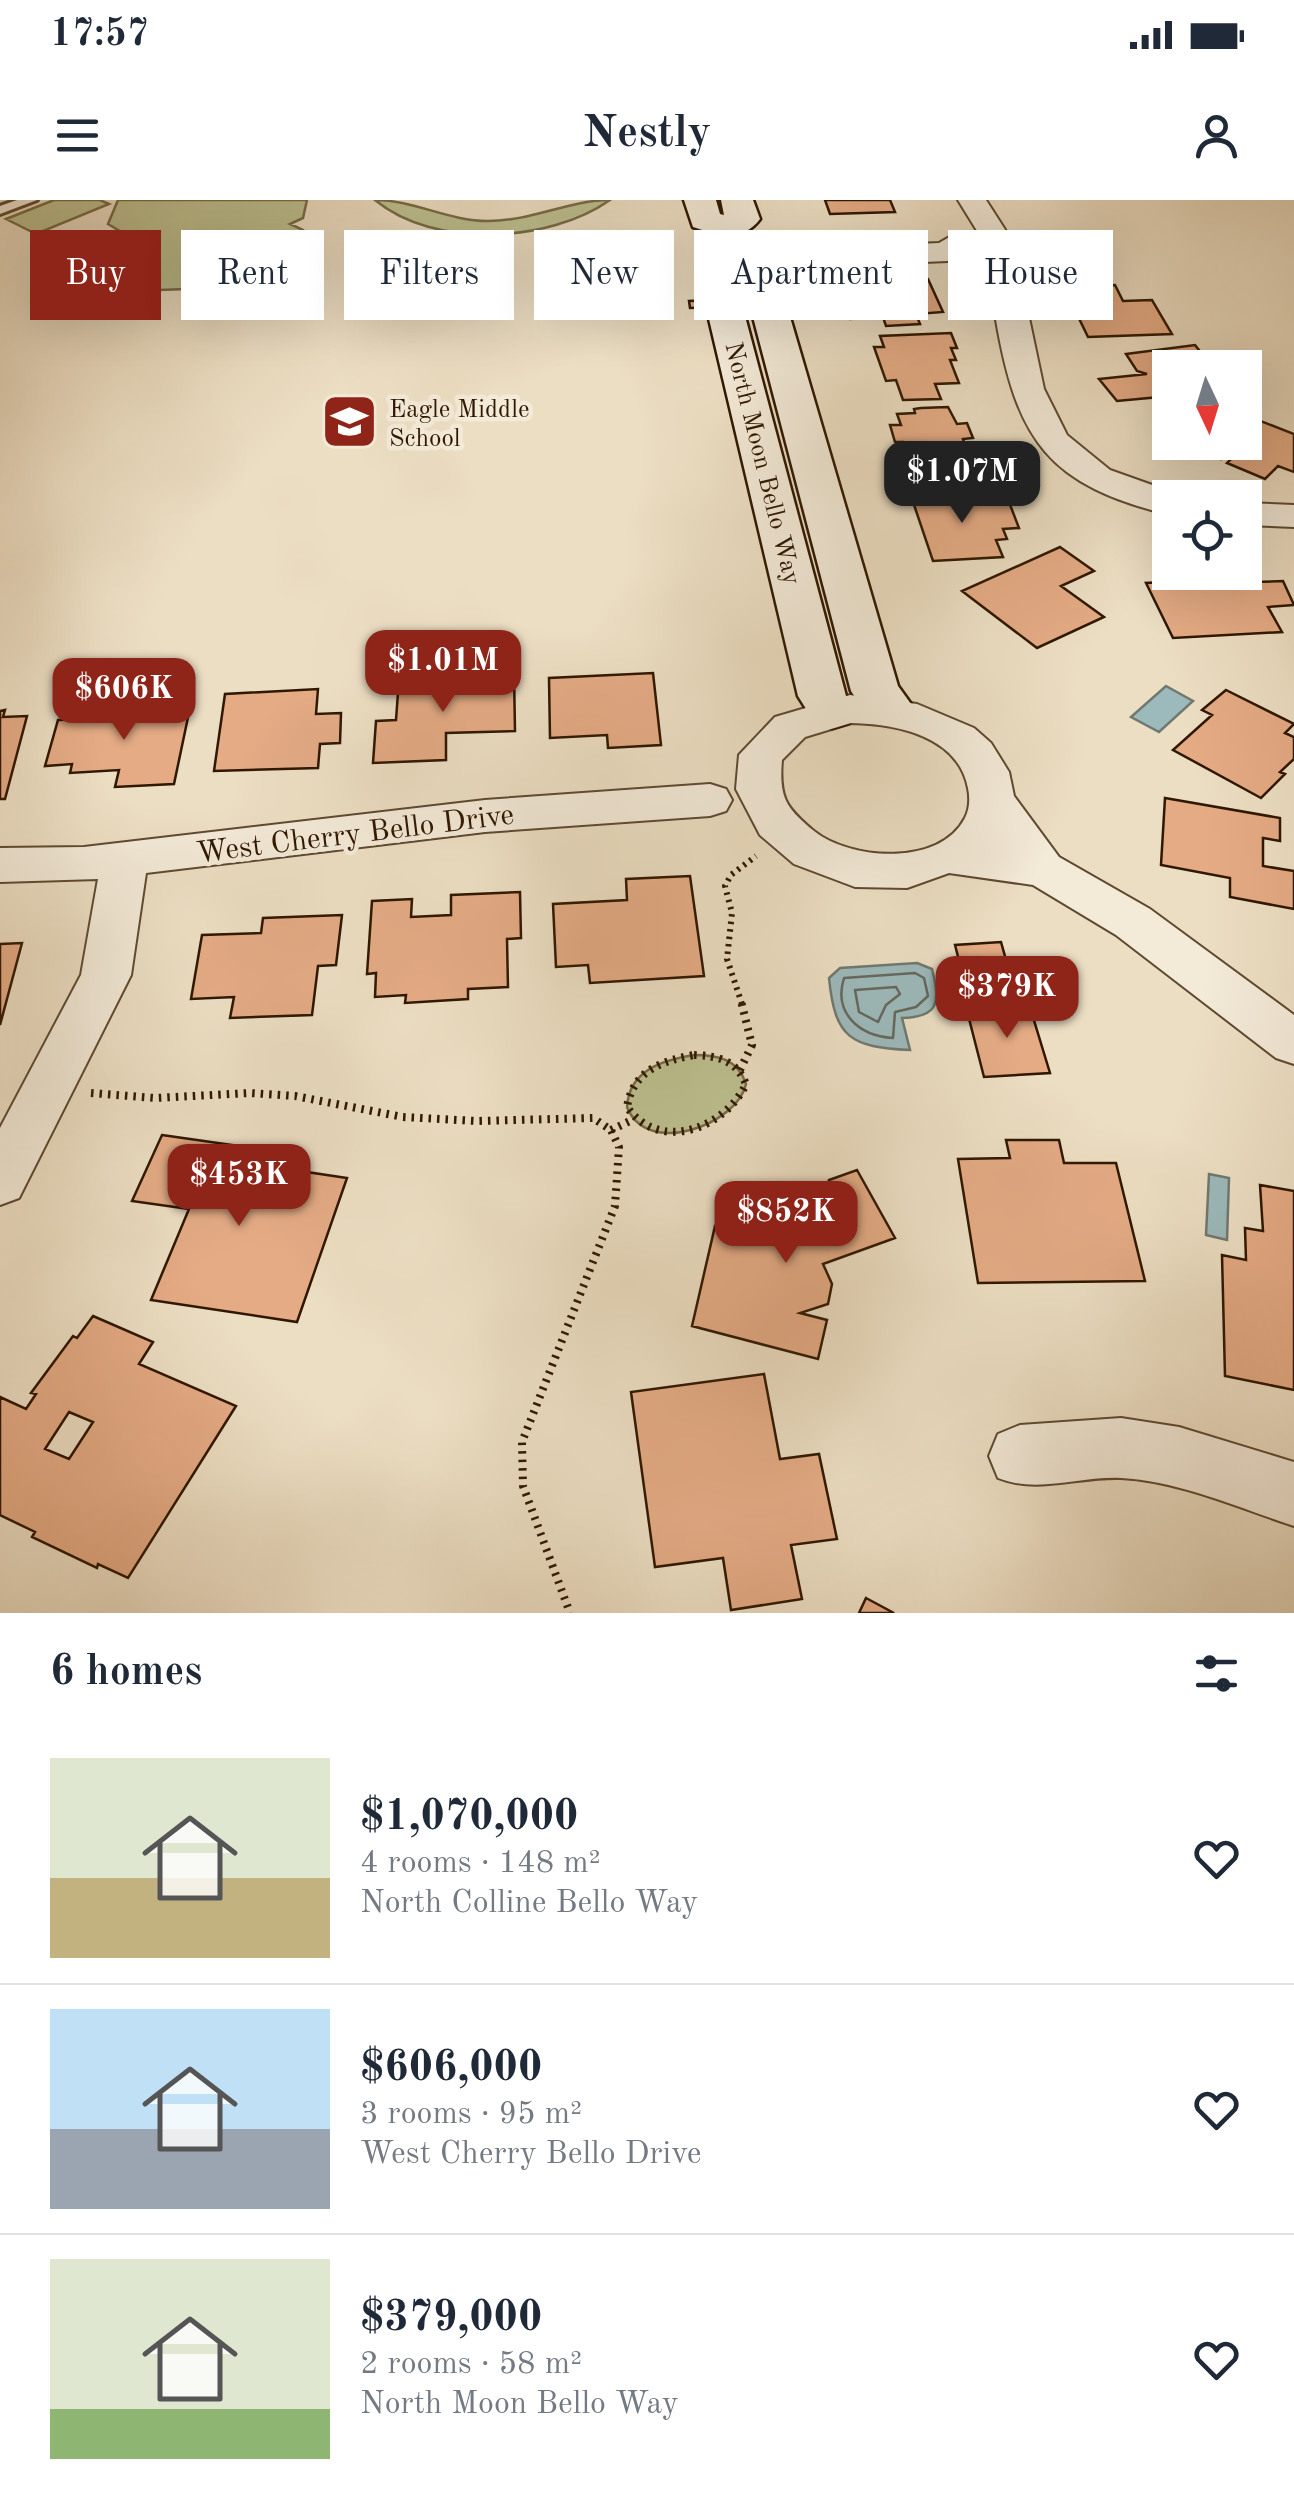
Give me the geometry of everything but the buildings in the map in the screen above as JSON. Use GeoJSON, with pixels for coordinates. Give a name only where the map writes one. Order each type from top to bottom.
{"type":"FeatureCollection","features":[{"type":"Feature","properties":{"kind":"street","name":"North Moon Bello Way"},"geometry":{"type":"LineString","coordinates":[[700,200],[705,220],[721,230]]}},
{"type":"Feature","properties":{"kind":"street"},"geometry":{"type":"LineString","coordinates":[[972,200],[991,230]]}},
{"type":"Feature","properties":{"kind":"street","name":"North Moon Bello Way"},"geometry":{"type":"LineString","coordinates":[[728,320],[822,696],[832,712]]}},
{"type":"Feature","properties":{"kind":"street","name":"North Moon Bello Way"},"geometry":{"type":"LineString","coordinates":[[772,320],[875,691],[892,711]]}},
{"type":"Feature","properties":{"kind":"street"},"geometry":{"type":"LineString","coordinates":[[1012,320],[1022,378],[1035,415],[1066,458],[1126,492],[1152,499]]}},
{"type":"Feature","properties":{"kind":"street"},"geometry":{"type":"LineString","coordinates":[[1262,515],[1294,516]]}},
{"type":"Feature","properties":{"kind":"street"},"geometry":{"type":"LineString","coordinates":[[1043,869],[992,798],[983,765],[955,736],[915,717],[892,711],[832,712],[782,733],[770,745],[757,773],[765,837],[852,868],[904,870],[950,857],[1043,869],[1133,922],[1294,1043]]}},
{"type":"Feature","properties":{"kind":"street","name":"West Cherry Bello Drive"},"geometry":{"type":"LineString","coordinates":[[0,865],[125,859],[485,816],[710,800],[757,773]]}},
{"type":"Feature","properties":{"kind":"street"},"geometry":{"type":"LineString","coordinates":[[950,857],[981,831],[992,798]]}},
{"type":"Feature","properties":{"kind":"street","name":"West Cherry Bello Drive"},"geometry":{"type":"LineString","coordinates":[[710,800],[765,837]]}},
{"type":"Feature","properties":{"kind":"street"},"geometry":{"type":"LineString","coordinates":[[0,1181],[106,975],[125,859]]}},
{"type":"Feature","properties":{"kind":"street"},"geometry":{"type":"LineString","coordinates":[[1020,1456],[1120,1448],[1179,1458],[1294,1494]]}},
{"type":"Feature","properties":{"kind":"lane"},"geometry":{"type":"LineString","coordinates":[[0,210],[30,200]]}},
{"type":"Feature","properties":{"kind":"path"},"geometry":{"type":"LineString","coordinates":[[740,1070],[749,1060],[752,1040],[728,969],[727,937],[732,911],[726,888],[731,876],[765,837]]}},
{"type":"Feature","properties":{"kind":"path"},"geometry":{"type":"LineString","coordinates":[[712,1055],[740,1070],[746,1084],[740,1102],[714,1118],[662,1135],[652,1134],[632,1120],[626,1107],[631,1086],[654,1065],[673,1058],[712,1055]]}},
{"type":"Feature","properties":{"kind":"path"},"geometry":{"type":"LineString","coordinates":[[90,1093],[155,1098],[265,1094],[403,1117],[477,1121],[593,1118],[611,1130],[619,1147],[615,1206],[522,1442],[523,1486],[570,1613]]}},
{"type":"Feature","properties":{"kind":"path"},"geometry":{"type":"LineString","coordinates":[[611,1130],[632,1120]]}},
{"type":"Feature","properties":{"kind":"green space"},"geometry":{"type":"Polygon","coordinates":[[[54,200],[100,200],[109,204],[46,230],[30,231],[6,219],[54,200]]]}},
{"type":"Feature","properties":{"kind":"green space"},"geometry":{"type":"Polygon","coordinates":[[[118,200],[307,200],[303,218],[290,224],[303,230],[181,230],[181,289],[161,290],[161,230],[118,230],[108,224],[118,200]]]}},
{"type":"Feature","properties":{"kind":"green space"},"geometry":{"type":"Polygon","coordinates":[[[375,200],[488,221],[610,200],[556,225],[524,232],[444,230],[400,216],[375,200]]]}},
{"type":"Feature","properties":{"kind":"green space"},"geometry":{"type":"Polygon","coordinates":[[[694,1055],[719,1058],[738,1069],[746,1084],[739,1099],[710,1123],[691,1130],[653,1131],[637,1122],[627,1107],[634,1084],[660,1064],[694,1055]]]}},
{"type":"Feature","properties":{"kind":"water"},"geometry":{"type":"Polygon","coordinates":[[[1166,686],[1193,701],[1159,732],[1131,717],[1166,686]]]}},
{"type":"Feature","properties":{"kind":"water"},"geometry":{"type":"Polygon","coordinates":[[[917,963],[932,969],[936,999],[924,1015],[902,1018],[910,1050],[873,1046],[849,1035],[836,1014],[829,978],[840,968],[917,963]]]}},
{"type":"Feature","properties":{"kind":"water"},"geometry":{"type":"Polygon","coordinates":[[[1209,1174],[1229,1178],[1227,1240],[1206,1235],[1209,1174]]]}},
{"type":"Feature","properties":{"kind":"place","name":"Eagle Middle School"},"geometry":{"type":"Point","coordinates":[350,422]}}]}
